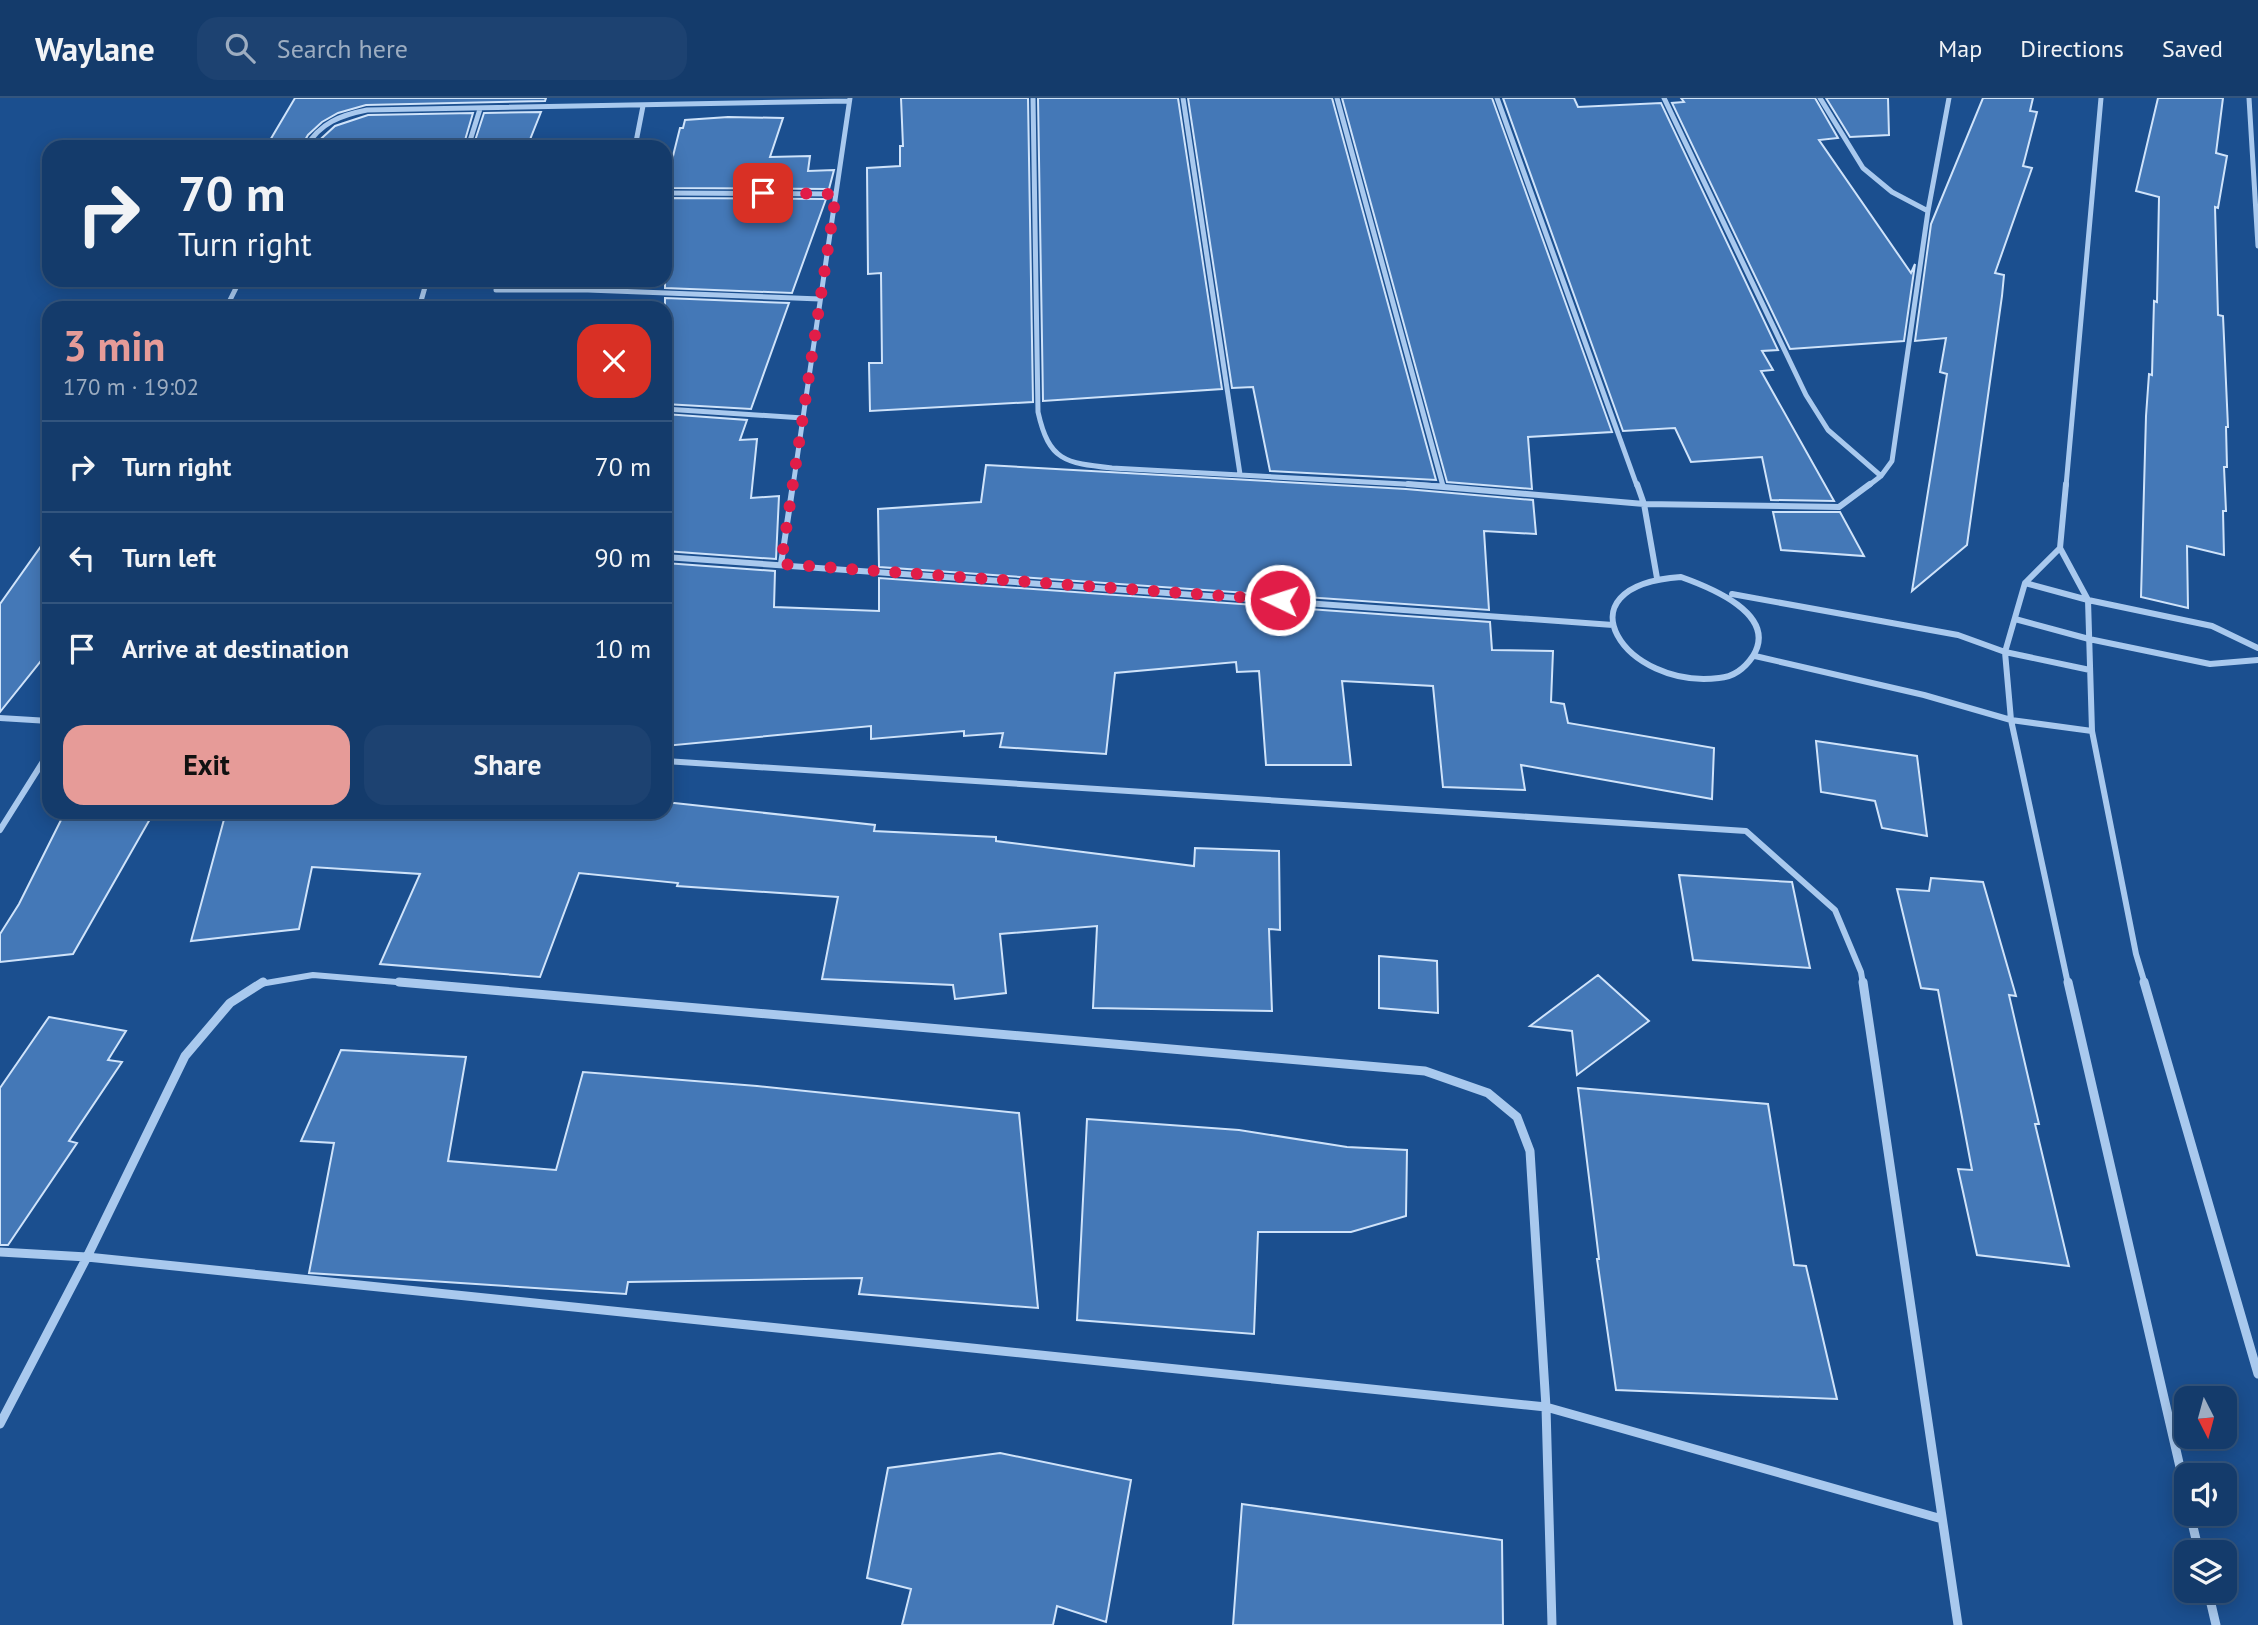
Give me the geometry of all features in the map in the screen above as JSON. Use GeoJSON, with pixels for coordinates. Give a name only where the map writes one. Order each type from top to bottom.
{"type":"FeatureCollection","features":[{"type":"Feature","properties":{"kind":"street"},"geometry":{"type":"LineString","coordinates":[[1034,98],[1038,412],[1043,439],[1057,457],[1082,464],[1443,486],[1644,504],[1839,508],[1881,476],[1892,461],[1928,211],[1949,98]]}},
{"type":"Feature","properties":{"kind":"street"},"geometry":{"type":"LineString","coordinates":[[1183,98],[1240,474]]}},
{"type":"Feature","properties":{"kind":"street"},"geometry":{"type":"LineString","coordinates":[[1337,98],[1443,486]]}},
{"type":"Feature","properties":{"kind":"street"},"geometry":{"type":"LineString","coordinates":[[1497,98],[1644,504],[1657,578]]}},
{"type":"Feature","properties":{"kind":"street"},"geometry":{"type":"LineString","coordinates":[[1664,98],[1806,395],[1828,430],[1881,476]]}},
{"type":"Feature","properties":{"kind":"street"},"geometry":{"type":"LineString","coordinates":[[1820,98],[1863,168],[1892,192],[1928,211]]}},
{"type":"Feature","properties":{"kind":"street"},"geometry":{"type":"LineString","coordinates":[[2101,98],[2060,548],[2088,600],[2092,731],[2136,954],[2258,1374]]}},
{"type":"Feature","properties":{"kind":"street"},"geometry":{"type":"LineString","coordinates":[[2249,98],[2258,246]]}},
{"type":"Feature","properties":{"kind":"street"},"geometry":{"type":"LineString","coordinates":[[310,140],[312,135],[342,115],[366,110],[849,100],[781,564]]}},
{"type":"Feature","properties":{"kind":"street"},"geometry":{"type":"LineString","coordinates":[[636,140],[643,106]]}},
{"type":"Feature","properties":{"kind":"street"},"geometry":{"type":"LineString","coordinates":[[470,140],[480,109]]}},
{"type":"Feature","properties":{"kind":"street"},"geometry":{"type":"LineString","coordinates":[[672,193],[836,194]]}},
{"type":"Feature","properties":{"kind":"street"},"geometry":{"type":"LineString","coordinates":[[496,290],[587,290],[820,299]]}},
{"type":"Feature","properties":{"kind":"street"},"geometry":{"type":"LineString","coordinates":[[672,409],[803,418]]}},
{"type":"Feature","properties":{"kind":"street"},"geometry":{"type":"LineString","coordinates":[[2060,548],[2025,583],[2005,652],[2011,720],[2059,945],[2179,1463]]}},
{"type":"Feature","properties":{"kind":"street"},"geometry":{"type":"LineString","coordinates":[[672,557],[1612,625]]}},
{"type":"Feature","properties":{"kind":"street"},"geometry":{"type":"LineString","coordinates":[[1681,577],[1706,583],[1729,594],[1747,609],[1756,625],[1759,642],[1755,656],[1743,669],[1725,677],[1703,681],[1678,679],[1654,670],[1634,657],[1620,642],[1612,625],[1614,608],[1622,594],[1637,584],[1657,578],[1681,577]]}},
{"type":"Feature","properties":{"kind":"street"},"geometry":{"type":"LineString","coordinates":[[2025,583],[2088,600],[2212,626],[2258,648]]}},
{"type":"Feature","properties":{"kind":"street"},"geometry":{"type":"LineString","coordinates":[[1729,594],[1877,623],[1958,635],[2005,652],[2090,670]]}},
{"type":"Feature","properties":{"kind":"street"},"geometry":{"type":"LineString","coordinates":[[2015,619],[2089,639],[2210,664],[2258,660]]}},
{"type":"Feature","properties":{"kind":"street"},"geometry":{"type":"LineString","coordinates":[[1755,656],[1924,695],[2011,720],[2092,731]]}},
{"type":"Feature","properties":{"kind":"street"},"geometry":{"type":"LineString","coordinates":[[0,718],[42,721]]}},
{"type":"Feature","properties":{"kind":"street"},"geometry":{"type":"LineString","coordinates":[[672,761],[1746,831],[1835,910],[1861,972],[1958,1625]]}},
{"type":"Feature","properties":{"kind":"street"},"geometry":{"type":"LineString","coordinates":[[0,831],[42,763]]}},
{"type":"Feature","properties":{"kind":"street"},"geometry":{"type":"LineString","coordinates":[[0,1424],[87,1257],[186,1056],[230,1003],[264,982],[313,975],[1425,1071],[1488,1093],[1517,1117],[1530,1152],[1546,1407],[1552,1625]]}},
{"type":"Feature","properties":{"kind":"street"},"geometry":{"type":"LineString","coordinates":[[0,1252],[87,1257],[1546,1407],[1942,1519]]}},
{"type":"Feature","properties":{"kind":"street"},"geometry":{"type":"LineString","coordinates":[[2211,1603],[2216,1625]]}},
{"type":"Feature","properties":{"kind":"building"},"geometry":{"type":"Polygon","coordinates":[[[295,98],[546,98],[545,101],[366,105],[338,113],[322,122],[305,140],[270,140],[295,98]]]}},
{"type":"Feature","properties":{"kind":"building"},"geometry":{"type":"Polygon","coordinates":[[[901,98],[1028,98],[1033,402],[870,411],[869,363],[882,363],[881,273],[868,274],[867,168],[900,166],[900,146],[903,146],[901,98]]]}},
{"type":"Feature","properties":{"kind":"building"},"geometry":{"type":"Polygon","coordinates":[[[1038,98],[1178,98],[1222,389],[1043,401],[1038,98]]]}},
{"type":"Feature","properties":{"kind":"building"},"geometry":{"type":"Polygon","coordinates":[[[1188,98],[1332,98],[1436,480],[1270,471],[1253,387],[1232,388],[1188,98]]]}},
{"type":"Feature","properties":{"kind":"building"},"geometry":{"type":"Polygon","coordinates":[[[1342,98],[1492,98],[1612,432],[1528,437],[1532,489],[1447,482],[1342,98]]]}},
{"type":"Feature","properties":{"kind":"building"},"geometry":{"type":"Polygon","coordinates":[[[1503,98],[1574,98],[1578,107],[1661,103],[1778,350],[1762,351],[1773,370],[1761,371],[1834,501],[1771,500],[1762,457],[1691,462],[1675,428],[1623,431],[1503,98]]]}},
{"type":"Feature","properties":{"kind":"building"},"geometry":{"type":"Polygon","coordinates":[[[1681,98],[1815,98],[1838,138],[1819,140],[1911,273],[1915,264],[1904,341],[1790,349],[1672,103],[1684,102],[1681,98]]]}},
{"type":"Feature","properties":{"kind":"building"},"geometry":{"type":"Polygon","coordinates":[[[1826,98],[1888,98],[1889,135],[1850,137],[1826,98]]]}},
{"type":"Feature","properties":{"kind":"building"},"geometry":{"type":"Polygon","coordinates":[[[1983,98],[2033,98],[2030,111],[2037,112],[2023,166],[2032,168],[1995,273],[2004,275],[2002,296],[1967,545],[1912,591],[1947,374],[1940,372],[1946,338],[1915,341],[1931,224],[1983,98]]]}},
{"type":"Feature","properties":{"kind":"building"},"geometry":{"type":"Polygon","coordinates":[[[2158,98],[2223,98],[2216,153],[2227,156],[2218,208],[2215,207],[2218,315],[2223,316],[2228,427],[2227,467],[2224,467],[2224,555],[2187,546],[2188,608],[2141,597],[2146,416],[2149,374],[2152,375],[2154,301],[2157,302],[2159,197],[2136,191],[2158,98]]]}},
{"type":"Feature","properties":{"kind":"building"},"geometry":{"type":"Polygon","coordinates":[[[541,112],[530,140],[475,140],[484,113],[541,112]]]}},
{"type":"Feature","properties":{"kind":"building"},"geometry":{"type":"Polygon","coordinates":[[[473,113],[465,140],[320,140],[335,126],[368,115],[473,113]]]}},
{"type":"Feature","properties":{"kind":"building"},"geometry":{"type":"Polygon","coordinates":[[[728,117],[783,118],[770,157],[810,156],[808,171],[834,170],[829,189],[672,188],[672,160],[680,128],[683,128],[685,120],[728,117]]]}},
{"type":"Feature","properties":{"kind":"building"},"geometry":{"type":"Polygon","coordinates":[[[672,198],[826,199],[792,293],[665,288],[672,287],[672,198]]]}},
{"type":"Feature","properties":{"kind":"building"},"geometry":{"type":"Polygon","coordinates":[[[665,298],[789,303],[751,409],[672,404],[672,301],[665,301],[665,298]]]}},
{"type":"Feature","properties":{"kind":"building"},"geometry":{"type":"Polygon","coordinates":[[[672,415],[747,420],[740,440],[757,439],[751,498],[779,496],[776,559],[672,552],[672,415]]]}},
{"type":"Feature","properties":{"kind":"building"},"geometry":{"type":"Polygon","coordinates":[[[986,465],[1406,489],[1533,500],[1536,534],[1484,531],[1489,610],[879,567],[878,509],[981,502],[986,465]]]}},
{"type":"Feature","properties":{"kind":"building"},"geometry":{"type":"Polygon","coordinates":[[[1773,512],[1840,512],[1864,556],[1781,550],[1773,512]]]}},
{"type":"Feature","properties":{"kind":"building"},"geometry":{"type":"Polygon","coordinates":[[[42,545],[42,660],[0,712],[0,604],[42,545]]]}},
{"type":"Feature","properties":{"kind":"building"},"geometry":{"type":"Polygon","coordinates":[[[672,564],[775,571],[774,607],[879,611],[879,578],[1490,622],[1492,650],[1553,651],[1551,702],[1564,704],[1568,723],[1714,748],[1712,799],[1521,765],[1525,790],[1443,787],[1433,686],[1342,681],[1351,765],[1266,765],[1259,671],[1237,672],[1236,662],[1115,673],[1106,754],[1000,747],[1003,733],[964,736],[964,731],[871,739],[871,726],[672,745],[672,564]]]}},
{"type":"Feature","properties":{"kind":"building"},"geometry":{"type":"Polygon","coordinates":[[[1816,741],[1917,756],[1927,836],[1882,828],[1875,801],[1821,792],[1816,741]]]}},
{"type":"Feature","properties":{"kind":"building"},"geometry":{"type":"Polygon","coordinates":[[[672,803],[875,825],[874,831],[996,837],[996,841],[1194,866],[1195,848],[1279,851],[1280,930],[1269,929],[1272,1011],[1093,1008],[1097,926],[1000,934],[1006,993],[955,999],[953,985],[822,979],[838,897],[677,886],[678,883],[579,873],[540,977],[380,964],[420,874],[312,867],[299,929],[191,941],[224,819],[672,819],[672,803]]]}},
{"type":"Feature","properties":{"kind":"building"},"geometry":{"type":"Polygon","coordinates":[[[62,819],[150,819],[73,954],[0,962],[0,934],[19,904],[62,819]]]}},
{"type":"Feature","properties":{"kind":"building"},"geometry":{"type":"Polygon","coordinates":[[[1679,875],[1792,882],[1810,968],[1693,960],[1679,875]]]}},
{"type":"Feature","properties":{"kind":"building"},"geometry":{"type":"Polygon","coordinates":[[[1931,878],[1983,882],[2016,996],[2009,995],[2039,1124],[2035,1124],[2069,1266],[1977,1255],[1958,1169],[1972,1170],[1938,990],[1921,988],[1897,889],[1929,891],[1931,878]]]}},
{"type":"Feature","properties":{"kind":"building"},"geometry":{"type":"Polygon","coordinates":[[[1379,956],[1437,961],[1438,1013],[1379,1008],[1379,956]]]}},
{"type":"Feature","properties":{"kind":"building"},"geometry":{"type":"Polygon","coordinates":[[[1598,975],[1649,1021],[1577,1075],[1572,1031],[1530,1026],[1598,975]]]}},
{"type":"Feature","properties":{"kind":"building"},"geometry":{"type":"Polygon","coordinates":[[[49,1017],[126,1031],[108,1060],[122,1062],[69,1141],[77,1143],[8,1245],[0,1245],[0,1088],[49,1017]]]}},
{"type":"Feature","properties":{"kind":"building"},"geometry":{"type":"Polygon","coordinates":[[[341,1050],[466,1057],[448,1161],[556,1170],[583,1072],[757,1086],[1019,1113],[1038,1308],[859,1294],[862,1278],[628,1282],[626,1294],[309,1273],[334,1143],[301,1141],[341,1050]]]}},
{"type":"Feature","properties":{"kind":"building"},"geometry":{"type":"Polygon","coordinates":[[[1578,1088],[1768,1104],[1794,1265],[1806,1266],[1837,1399],[1616,1390],[1597,1259],[1578,1088]]]}},
{"type":"Feature","properties":{"kind":"building"},"geometry":{"type":"Polygon","coordinates":[[[1087,1119],[1239,1130],[1347,1147],[1407,1150],[1406,1216],[1351,1232],[1258,1232],[1254,1334],[1077,1320],[1087,1119]]]}},
{"type":"Feature","properties":{"kind":"building"},"geometry":{"type":"Polygon","coordinates":[[[1000,1453],[1131,1480],[1106,1622],[1057,1606],[1053,1625],[902,1625],[911,1589],[867,1578],[888,1468],[1000,1453]]]}},
{"type":"Feature","properties":{"kind":"building"},"geometry":{"type":"Polygon","coordinates":[[[1242,1504],[1502,1540],[1503,1625],[1233,1625],[1242,1504]]]}},
{"type":"Feature","properties":{"kind":"route"},"geometry":{"type":"LineString","coordinates":[[763,193],[836,194],[781,564],[1280,600]]}}]}
